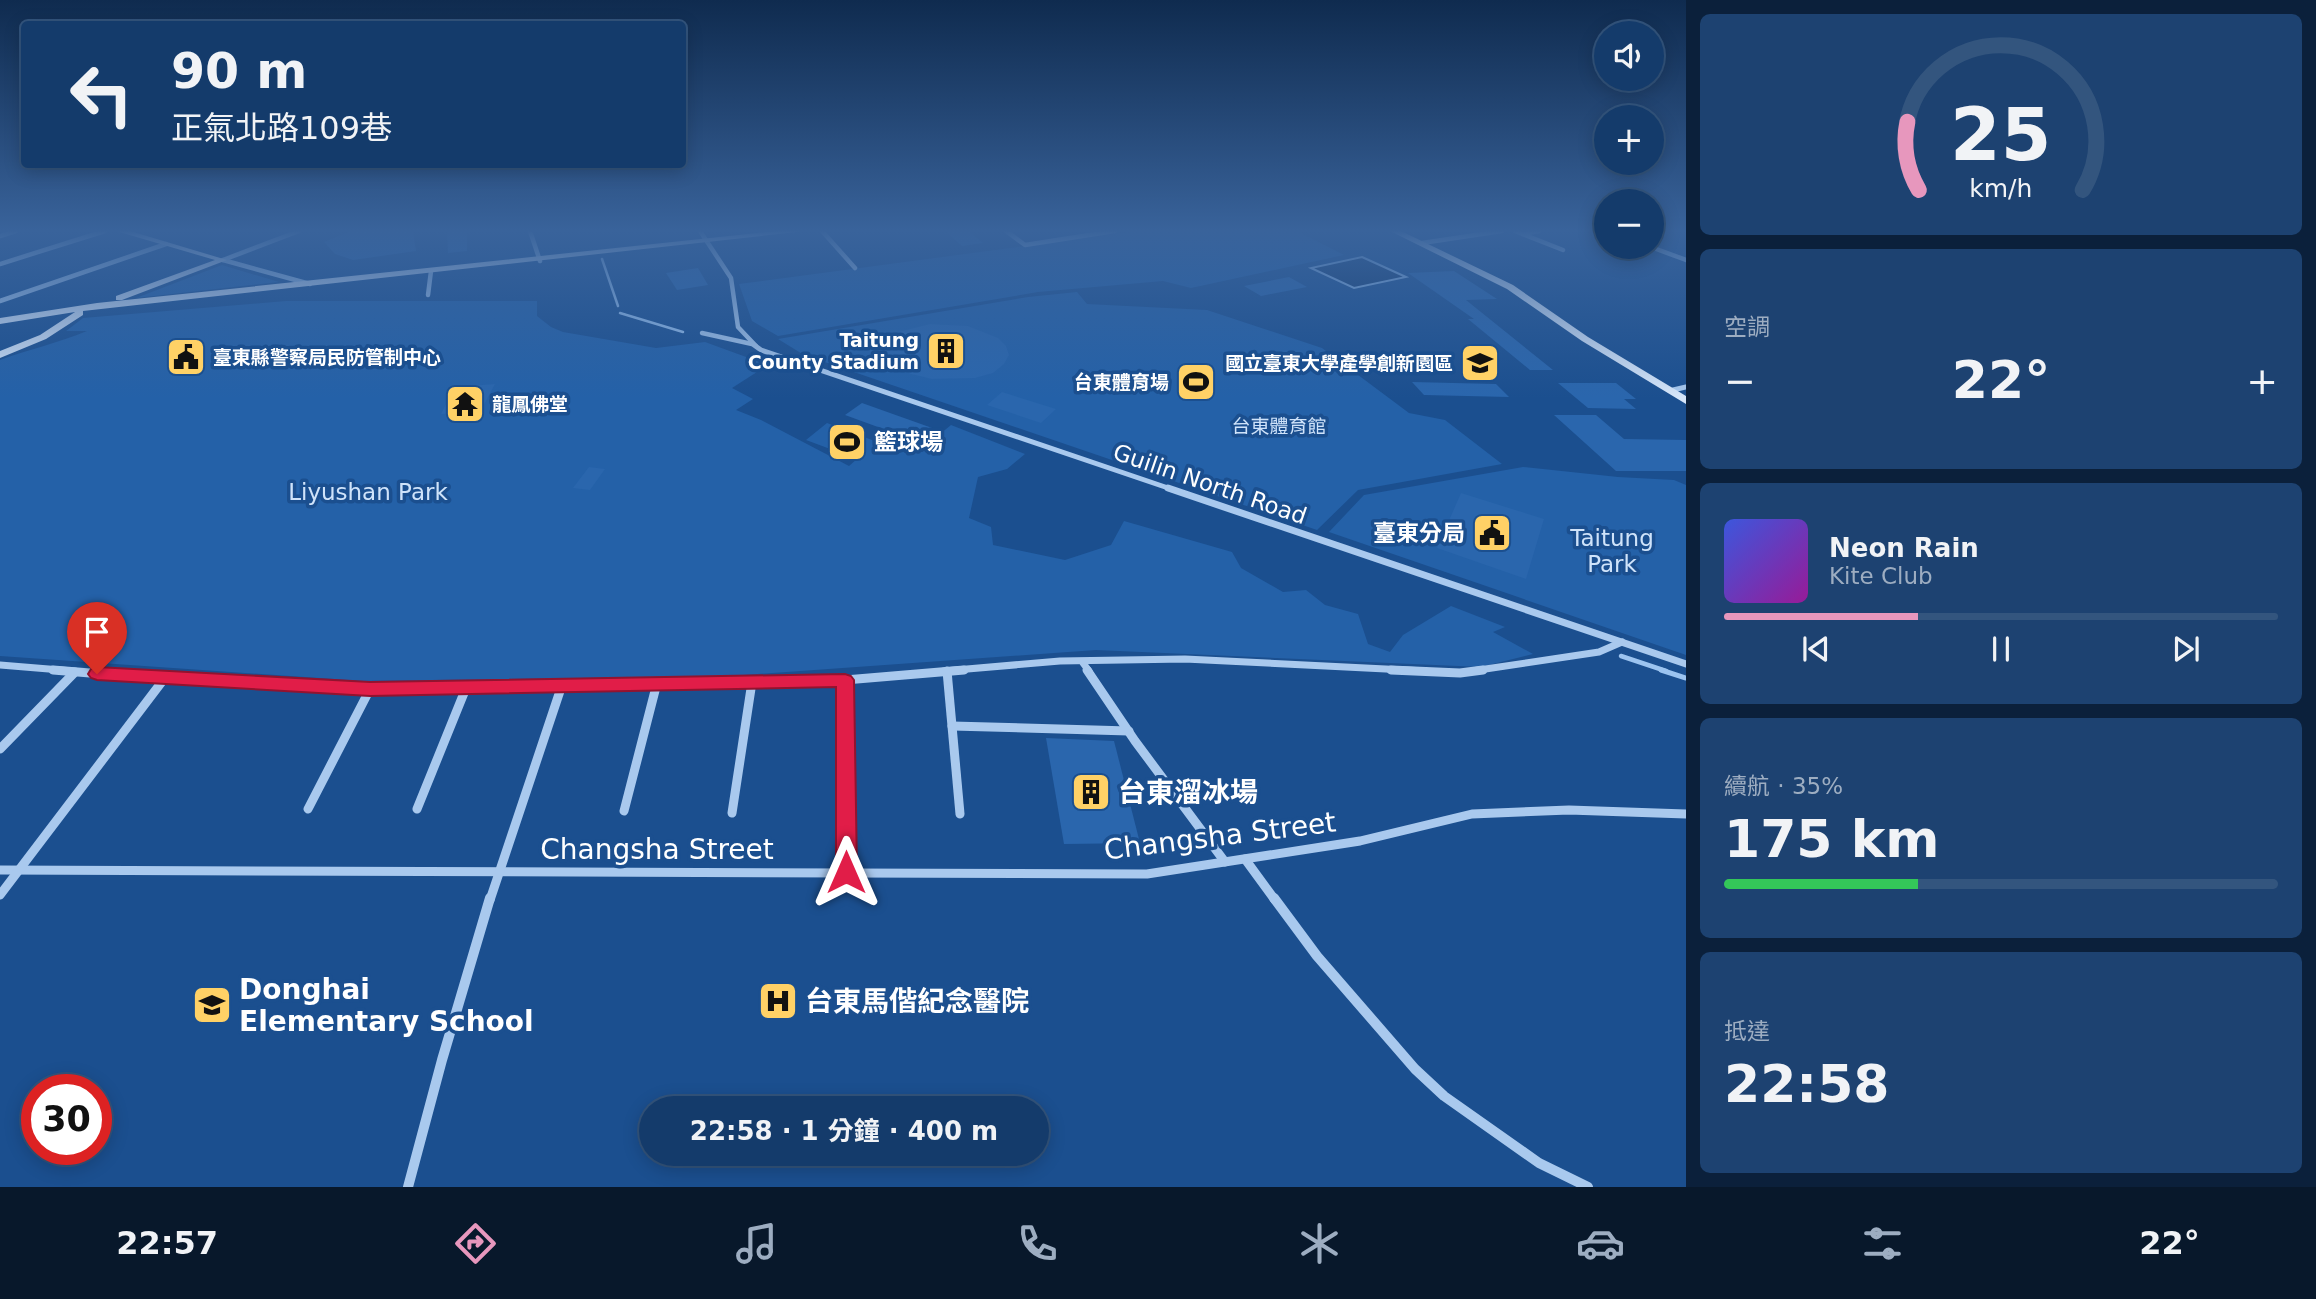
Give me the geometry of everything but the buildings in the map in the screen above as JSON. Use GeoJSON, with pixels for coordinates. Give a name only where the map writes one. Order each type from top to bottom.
{"type":"FeatureCollection","features":[{"type":"Feature","properties":{"kind":"street"},"geometry":{"type":"LineString","coordinates":[[0,301],[43,286]]}},
{"type":"Feature","properties":{"kind":"street"},"geometry":{"type":"LineString","coordinates":[[0,355],[23,347],[73,316],[151,286]]}},
{"type":"Feature","properties":{"kind":"street"},"geometry":{"type":"LineString","coordinates":[[0,321],[97,306],[287,286]]}},
{"type":"Feature","properties":{"kind":"street"},"geometry":{"type":"LineString","coordinates":[[428,295],[429,286]]}},
{"type":"Feature","properties":{"kind":"street","name":"Guilin North Road"},"geometry":{"type":"LineString","coordinates":[[733,286],[733,320],[752,344],[771,353],[1686,664]]}},
{"type":"Feature","properties":{"kind":"street"},"geometry":{"type":"LineString","coordinates":[[1509,286],[1585,339],[1686,401]]}},
{"type":"Feature","properties":{"kind":"street"},"geometry":{"type":"LineString","coordinates":[[702,332],[752,344]]}},
{"type":"Feature","properties":{"kind":"street"},"geometry":{"type":"LineString","coordinates":[[1672,390],[1686,387]]}},
{"type":"Feature","properties":{"kind":"street"},"geometry":{"type":"LineString","coordinates":[[0,665],[164,679],[370,689],[466,688],[845,680],[1060,661],[1083,663],[1185,659],[1460,673],[1599,652],[1622,642]]}},
{"type":"Feature","properties":{"kind":"street"},"geometry":{"type":"LineString","coordinates":[[1083,663],[1225,862]]}},
{"type":"Feature","properties":{"kind":"street"},"geometry":{"type":"LineString","coordinates":[[947,671],[960,814]]}},
{"type":"Feature","properties":{"kind":"street"},"geometry":{"type":"LineString","coordinates":[[0,749],[75,672]]}},
{"type":"Feature","properties":{"kind":"street"},"geometry":{"type":"LineString","coordinates":[[0,895],[164,679]]}},
{"type":"Feature","properties":{"kind":"street"},"geometry":{"type":"LineString","coordinates":[[845,680],[846,872]]}},
{"type":"Feature","properties":{"kind":"street"},"geometry":{"type":"LineString","coordinates":[[732,813],[752,682]]}},
{"type":"Feature","properties":{"kind":"street"},"geometry":{"type":"LineString","coordinates":[[624,811],[657,683]]}},
{"type":"Feature","properties":{"kind":"street"},"geometry":{"type":"LineString","coordinates":[[408,1187],[461,987],[497,872],[562,685]]}},
{"type":"Feature","properties":{"kind":"street"},"geometry":{"type":"LineString","coordinates":[[417,809],[466,688]]}},
{"type":"Feature","properties":{"kind":"street"},"geometry":{"type":"LineString","coordinates":[[308,809],[370,689]]}},
{"type":"Feature","properties":{"kind":"street"},"geometry":{"type":"LineString","coordinates":[[952,726],[1129,731]]}},
{"type":"Feature","properties":{"kind":"street","name":"Changsha Street"},"geometry":{"type":"LineString","coordinates":[[0,870],[1147,874],[1360,841],[1472,814],[1569,810],[1686,814]]}},
{"type":"Feature","properties":{"kind":"street"},"geometry":{"type":"LineString","coordinates":[[1245,859],[1317,956],[1415,1069],[1444,1096],[1539,1163],[1588,1187]]}},
{"type":"Feature","properties":{"kind":"green space"},"geometry":{"type":"Polygon","coordinates":[[[166,286],[240,286],[136,298],[166,286]]]}},
{"type":"Feature","properties":{"kind":"green space"},"geometry":{"type":"Polygon","coordinates":[[[740,286],[1102,286],[1038,292],[778,336],[752,321],[740,286]]]}},
{"type":"Feature","properties":{"kind":"green space","name":"台東體育館"},"geometry":{"type":"Polygon","coordinates":[[[1077,292],[1087,304],[1207,310],[1322,348],[1409,413],[1445,420],[1502,464],[1358,490],[1317,530],[804,355],[778,339],[1028,297],[1077,292]]]}},
{"type":"Feature","properties":{"kind":"green space","name":"Liyushan Park"},"geometry":{"type":"Polygon","coordinates":[[[286,301],[537,301],[537,316],[563,332],[656,348],[705,342],[768,365],[732,388],[753,399],[736,410],[761,420],[849,466],[857,459],[806,440],[827,423],[888,446],[917,453],[951,425],[1025,454],[1007,469],[978,477],[969,518],[991,527],[993,545],[1065,560],[1111,545],[1124,521],[1232,552],[1241,568],[1283,592],[1306,590],[1325,605],[1358,614],[1368,644],[1390,652],[1403,635],[1451,606],[1505,627],[1493,632],[1533,654],[1481,667],[1096,650],[730,676],[363,681],[0,656],[0,360],[87,331],[66,331],[83,318],[286,301]]]}},
{"type":"Feature","properties":{"kind":"green space","name":"Taitung Park"},"geometry":{"type":"Polygon","coordinates":[[[1523,467],[1674,480],[1686,485],[1686,655],[1329,532],[1364,495],[1523,467]]]}},
{"type":"Feature","properties":{"kind":"waterway"},"geometry":{"type":"LineString","coordinates":[[611,286],[618,306]]}},
{"type":"Feature","properties":{"kind":"waterway"},"geometry":{"type":"LineString","coordinates":[[620,313],[683,332]]}},
{"type":"Feature","properties":{"kind":"waterway"},"geometry":{"type":"LineString","coordinates":[[1621,656],[1666,671]]}},
{"type":"Feature","properties":{"kind":"waterway"},"geometry":{"type":"LineString","coordinates":[[1661,670],[1686,678]]}},
{"type":"Feature","properties":{"kind":"place","name":"Taitung County Stadium"},"geometry":{"type":"Point","coordinates":[946,351]}},
{"type":"Feature","properties":{"kind":"place","name":"臺東縣警察局民防管制中心"},"geometry":{"type":"Point","coordinates":[186,357]}},
{"type":"Feature","properties":{"kind":"place","name":"國立臺東大學產學創新園區"},"geometry":{"type":"Point","coordinates":[1480,363]}},
{"type":"Feature","properties":{"kind":"place","name":"台東體育場"},"geometry":{"type":"Point","coordinates":[1196,382]}},
{"type":"Feature","properties":{"kind":"place","name":"龍鳳佛堂"},"geometry":{"type":"Point","coordinates":[465,404]}},
{"type":"Feature","properties":{"kind":"place","name":"籃球場"},"geometry":{"type":"Point","coordinates":[847,442]}},
{"type":"Feature","properties":{"kind":"place","name":"臺東分局"},"geometry":{"type":"Point","coordinates":[1492,533]}},
{"type":"Feature","properties":{"kind":"place","name":"台東溜冰場"},"geometry":{"type":"Point","coordinates":[1091,792]}},
{"type":"Feature","properties":{"kind":"place","name":"台東馬偕紀念醫院"},"geometry":{"type":"Point","coordinates":[778,1001]}},
{"type":"Feature","properties":{"kind":"place","name":"Donghai Elementary School"},"geometry":{"type":"Point","coordinates":[212,1005]}},
{"type":"Feature","properties":{"kind":"route"},"geometry":{"type":"LineString","coordinates":[[97,674],[370,689],[845,680],[846,872]]}}]}
